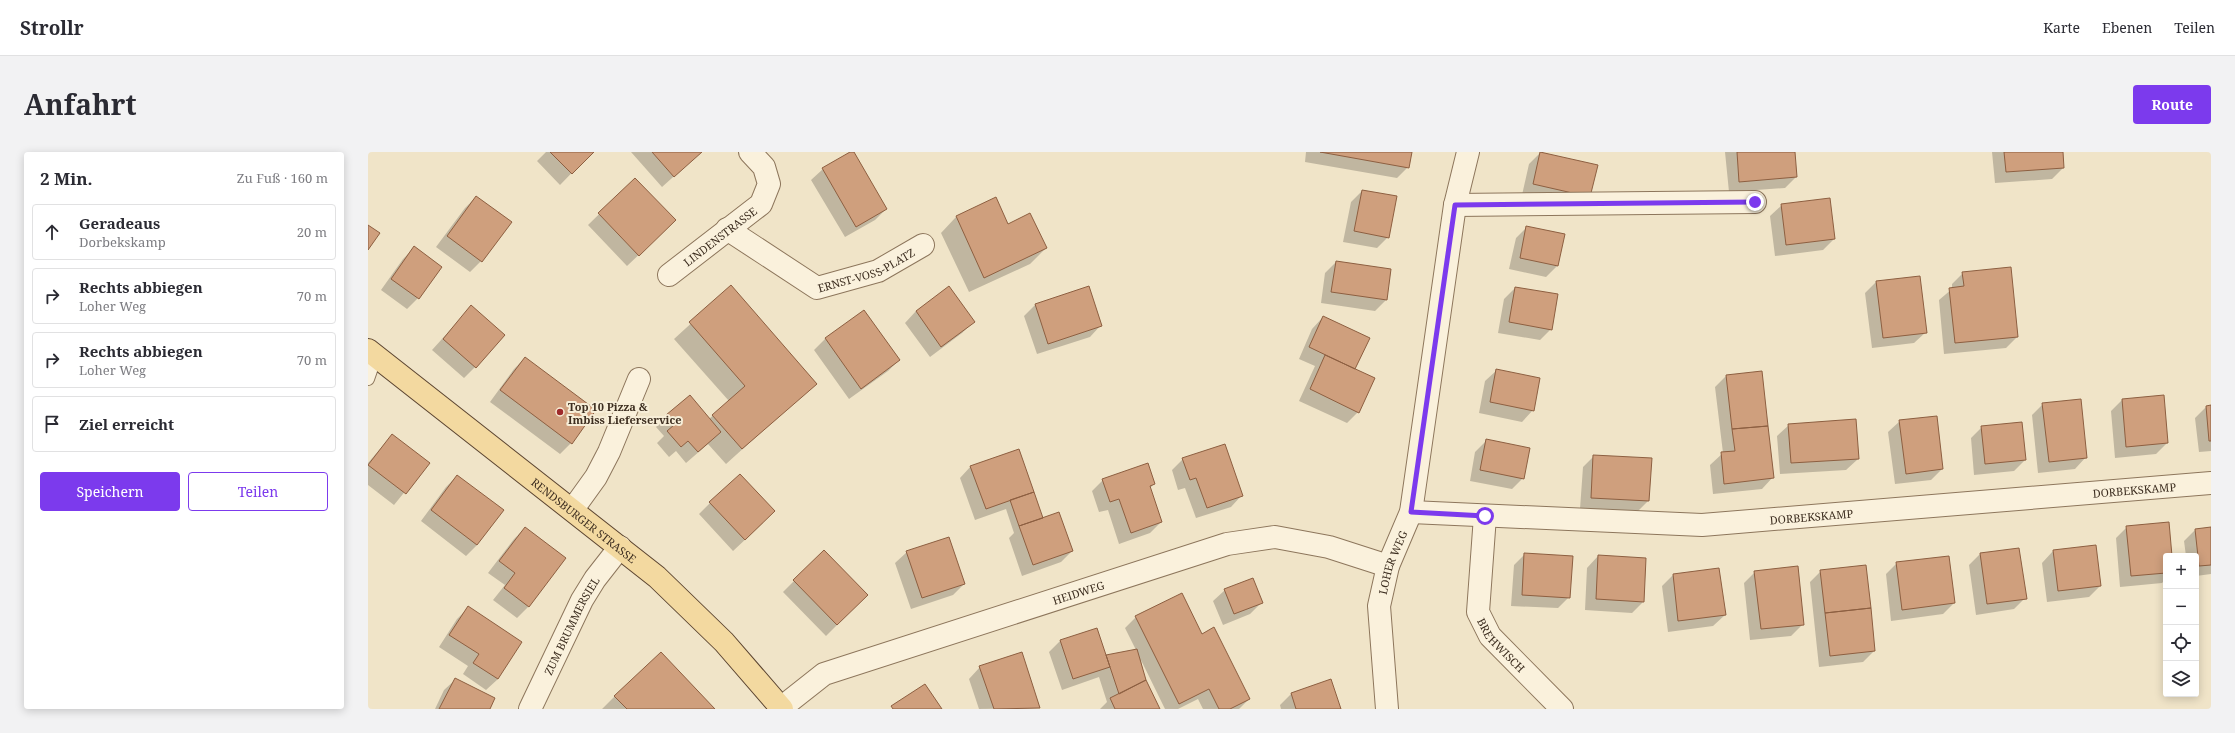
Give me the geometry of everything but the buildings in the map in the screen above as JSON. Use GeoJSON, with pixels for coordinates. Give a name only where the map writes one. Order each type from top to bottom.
{"type":"FeatureCollection","features":[{"type":"Feature","properties":{"kind":"main road","name":"RENDSBURGER STRASSE"},"geometry":{"type":"LineString","coordinates":[[372,353],[573,509],[668,587],[724,642],[782,708]]}},
{"type":"Feature","properties":{"kind":"street","name":"LINDENSTRASSE"},"geometry":{"type":"LineString","coordinates":[[669,275],[761,204],[769,184],[764,167],[750,152]]}},
{"type":"Feature","properties":{"kind":"street","name":"LOHER WEG"},"geometry":{"type":"LineString","coordinates":[[1387,709],[1379,606],[1388,566],[1411,512],[1455,205],[1468,152]]}},
{"type":"Feature","properties":{"kind":"street"},"geometry":{"type":"LineString","coordinates":[[1455,205],[1755,202]]}},
{"type":"Feature","properties":{"kind":"street","name":"ERNST-VOSS-PLATZ"},"geometry":{"type":"LineString","coordinates":[[727,229],[817,288],[878,271],[923,245]]}},
{"type":"Feature","properties":{"kind":"street"},"geometry":{"type":"LineString","coordinates":[[573,509],[596,477],[609,452],[639,379]]}},
{"type":"Feature","properties":{"kind":"street","name":"DORBEKSKAMP"},"geometry":{"type":"LineString","coordinates":[[1411,512],[1702,525],[2211,483]]}},
{"type":"Feature","properties":{"kind":"street","name":"BREHWISCH"},"geometry":{"type":"LineString","coordinates":[[1485,516],[1478,612],[1490,636],[1562,709]]}},
{"type":"Feature","properties":{"kind":"street","name":"HEIDWEG"},"geometry":{"type":"LineString","coordinates":[[782,708],[824,674],[1226,544],[1275,538],[1329,547],[1388,566]]}},
{"type":"Feature","properties":{"kind":"street","name":"ZUM BRUMMERSIEL"},"geometry":{"type":"LineString","coordinates":[[530,709],[582,600],[595,579],[620,547]]}},
{"type":"Feature","properties":{"kind":"lane"},"geometry":{"type":"LineString","coordinates":[[368,379],[372,353]]}},
{"type":"Feature","properties":{"kind":"place","name":"Top 10 Pizza & Imbiss Lieferservice"},"geometry":{"type":"Point","coordinates":[560,412]}},
{"type":"Feature","properties":{"kind":"route"},"geometry":{"type":"LineString","coordinates":[[1485,516],[1411,512],[1455,205],[1755,202]]}}]}
